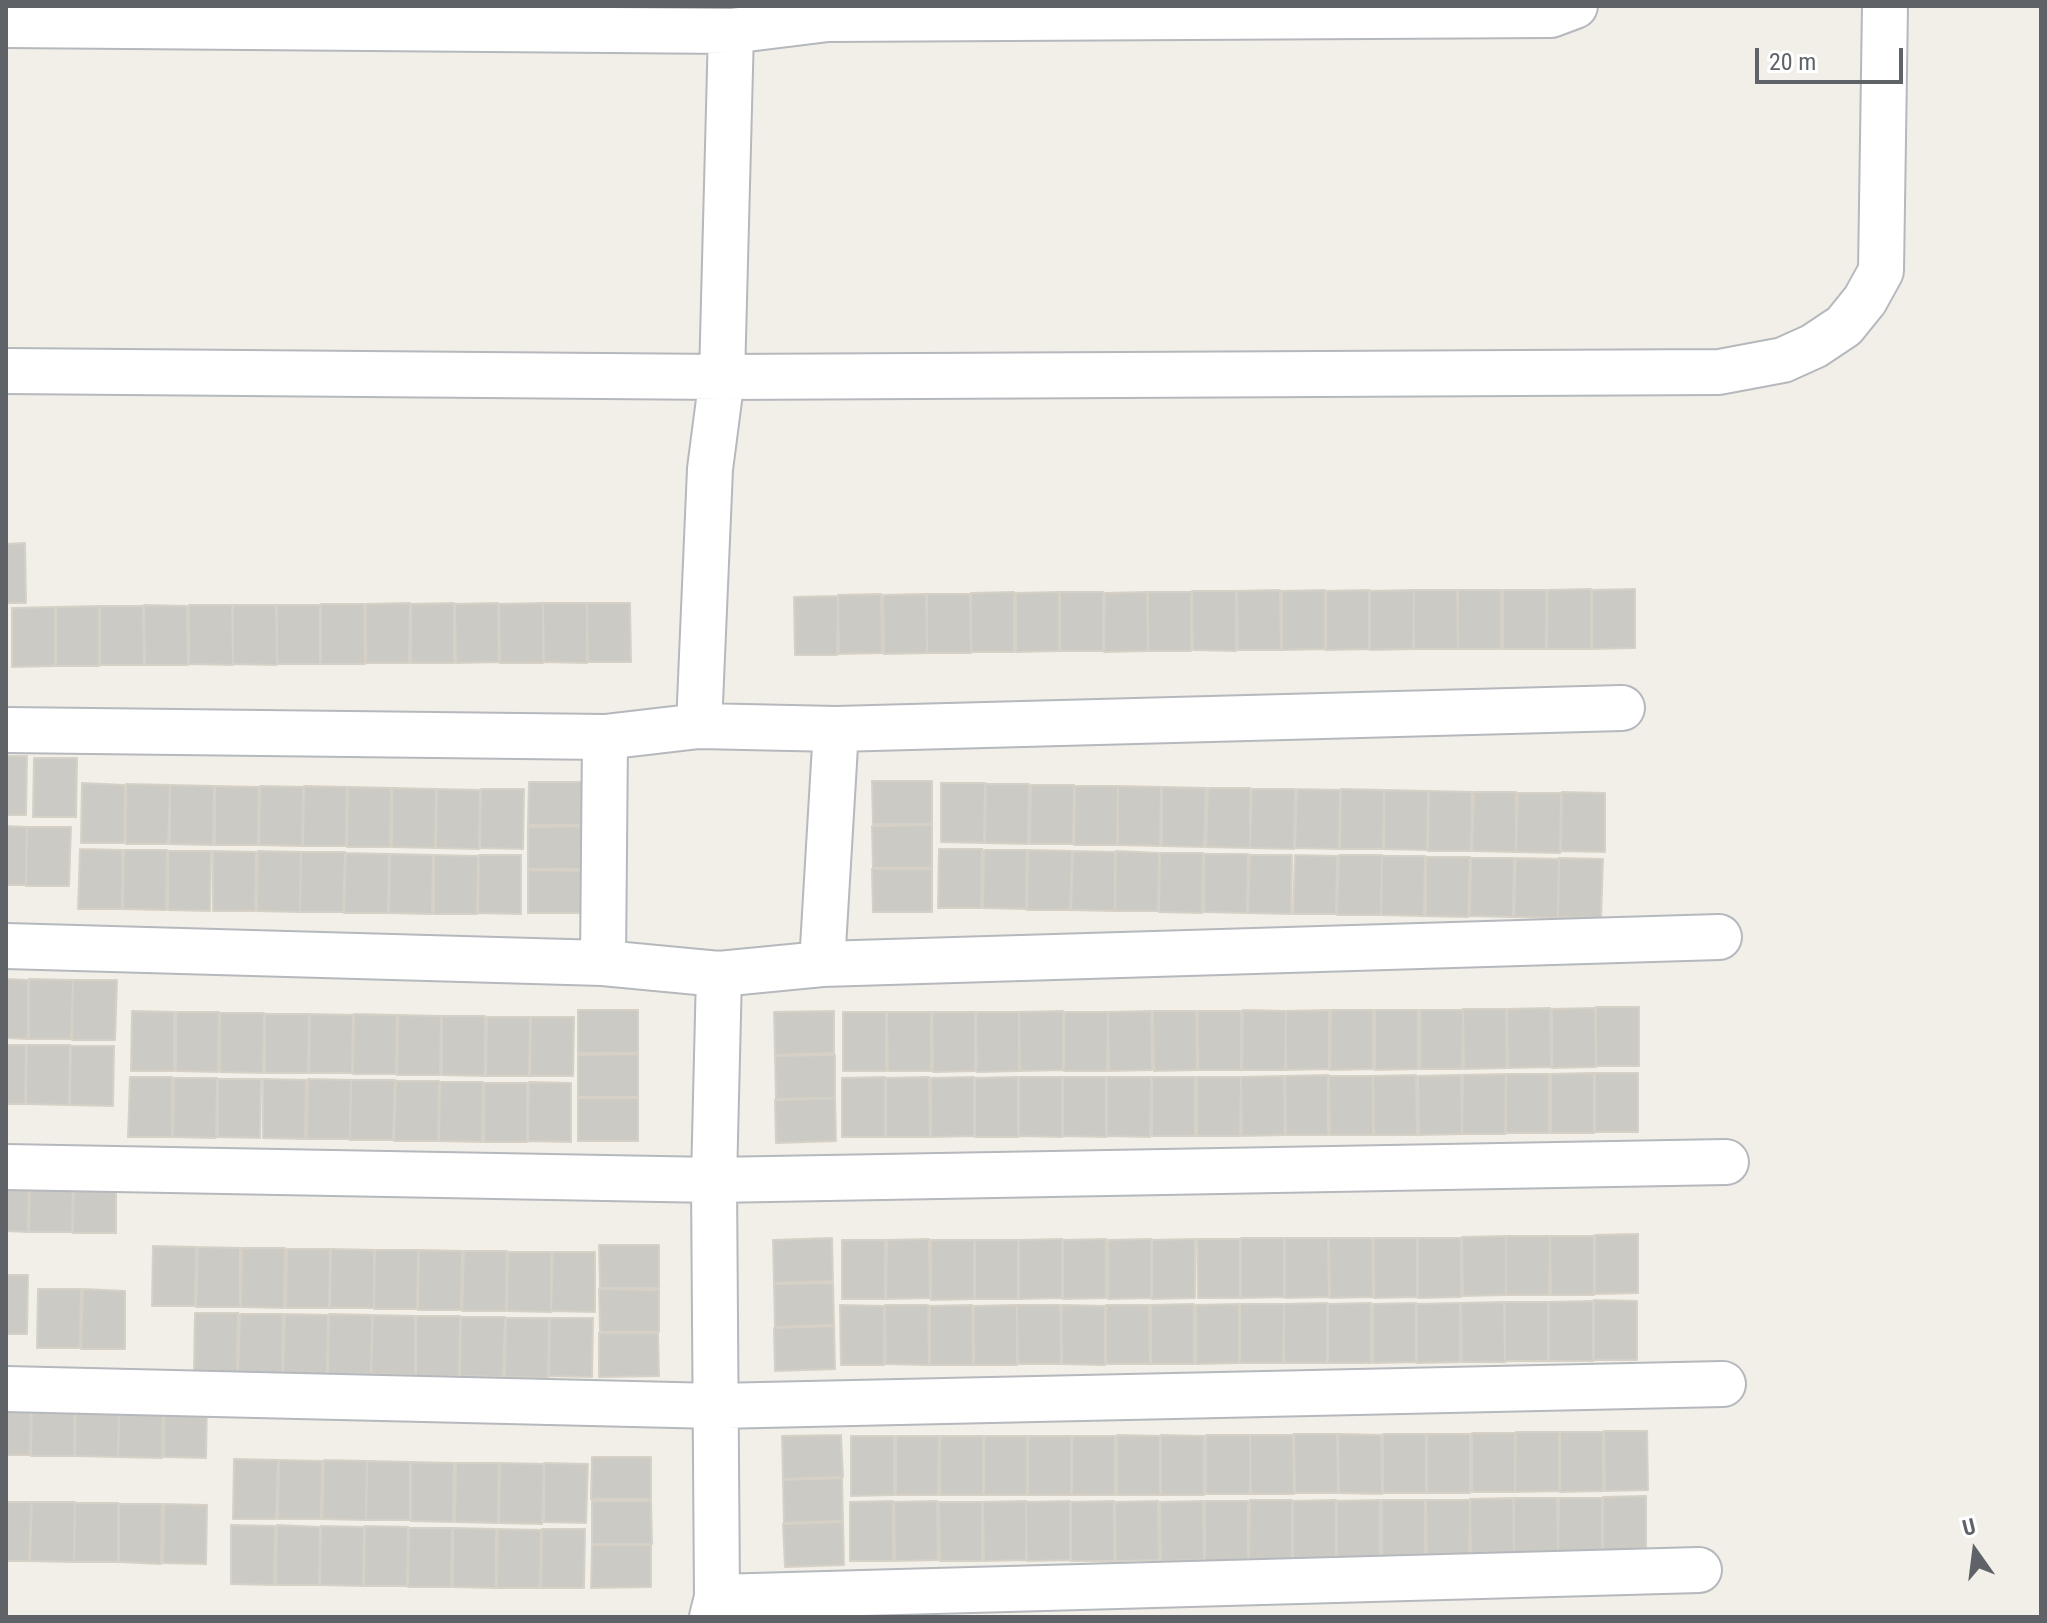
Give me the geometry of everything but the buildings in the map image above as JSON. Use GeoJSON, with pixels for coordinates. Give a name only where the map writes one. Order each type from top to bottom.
{"type":"FeatureCollection","features":[{"type":"Feature","properties":{"kind":"street"},"geometry":{"type":"LineString","coordinates":[[6,25],[591,17],[731,31],[828,13],[1551,15],[1575,6]]}},
{"type":"Feature","properties":{"kind":"street"},"geometry":{"type":"LineString","coordinates":[[6,371],[722,377],[1719,372],[1783,360],[1814,346],[1844,326],[1865,300],[1881,271],[1885,6]]}},
{"type":"Feature","properties":{"kind":"street"},"geometry":{"type":"LineString","coordinates":[[699,726],[710,469],[722,377],[731,31]]}},
{"type":"Feature","properties":{"kind":"street"},"geometry":{"type":"LineString","coordinates":[[6,730],[605,737],[699,726],[836,729],[1622,708]]}},
{"type":"Feature","properties":{"kind":"street"},"geometry":{"type":"LineString","coordinates":[[822,964],[836,729]]}},
{"type":"Feature","properties":{"kind":"street"},"geometry":{"type":"LineString","coordinates":[[603,963],[605,737]]}},
{"type":"Feature","properties":{"kind":"street"},"geometry":{"type":"LineString","coordinates":[[6,946],[603,963],[719,974],[822,964],[1719,937]]}},
{"type":"Feature","properties":{"kind":"street"},"geometry":{"type":"LineString","coordinates":[[719,974],[714,1180],[715,1607],[1699,1570]]}},
{"type":"Feature","properties":{"kind":"street"},"geometry":{"type":"LineString","coordinates":[[6,1167],[714,1180],[1726,1162]]}},
{"type":"Feature","properties":{"kind":"street"},"geometry":{"type":"LineString","coordinates":[[6,1389],[716,1406],[1723,1384]]}}]}
